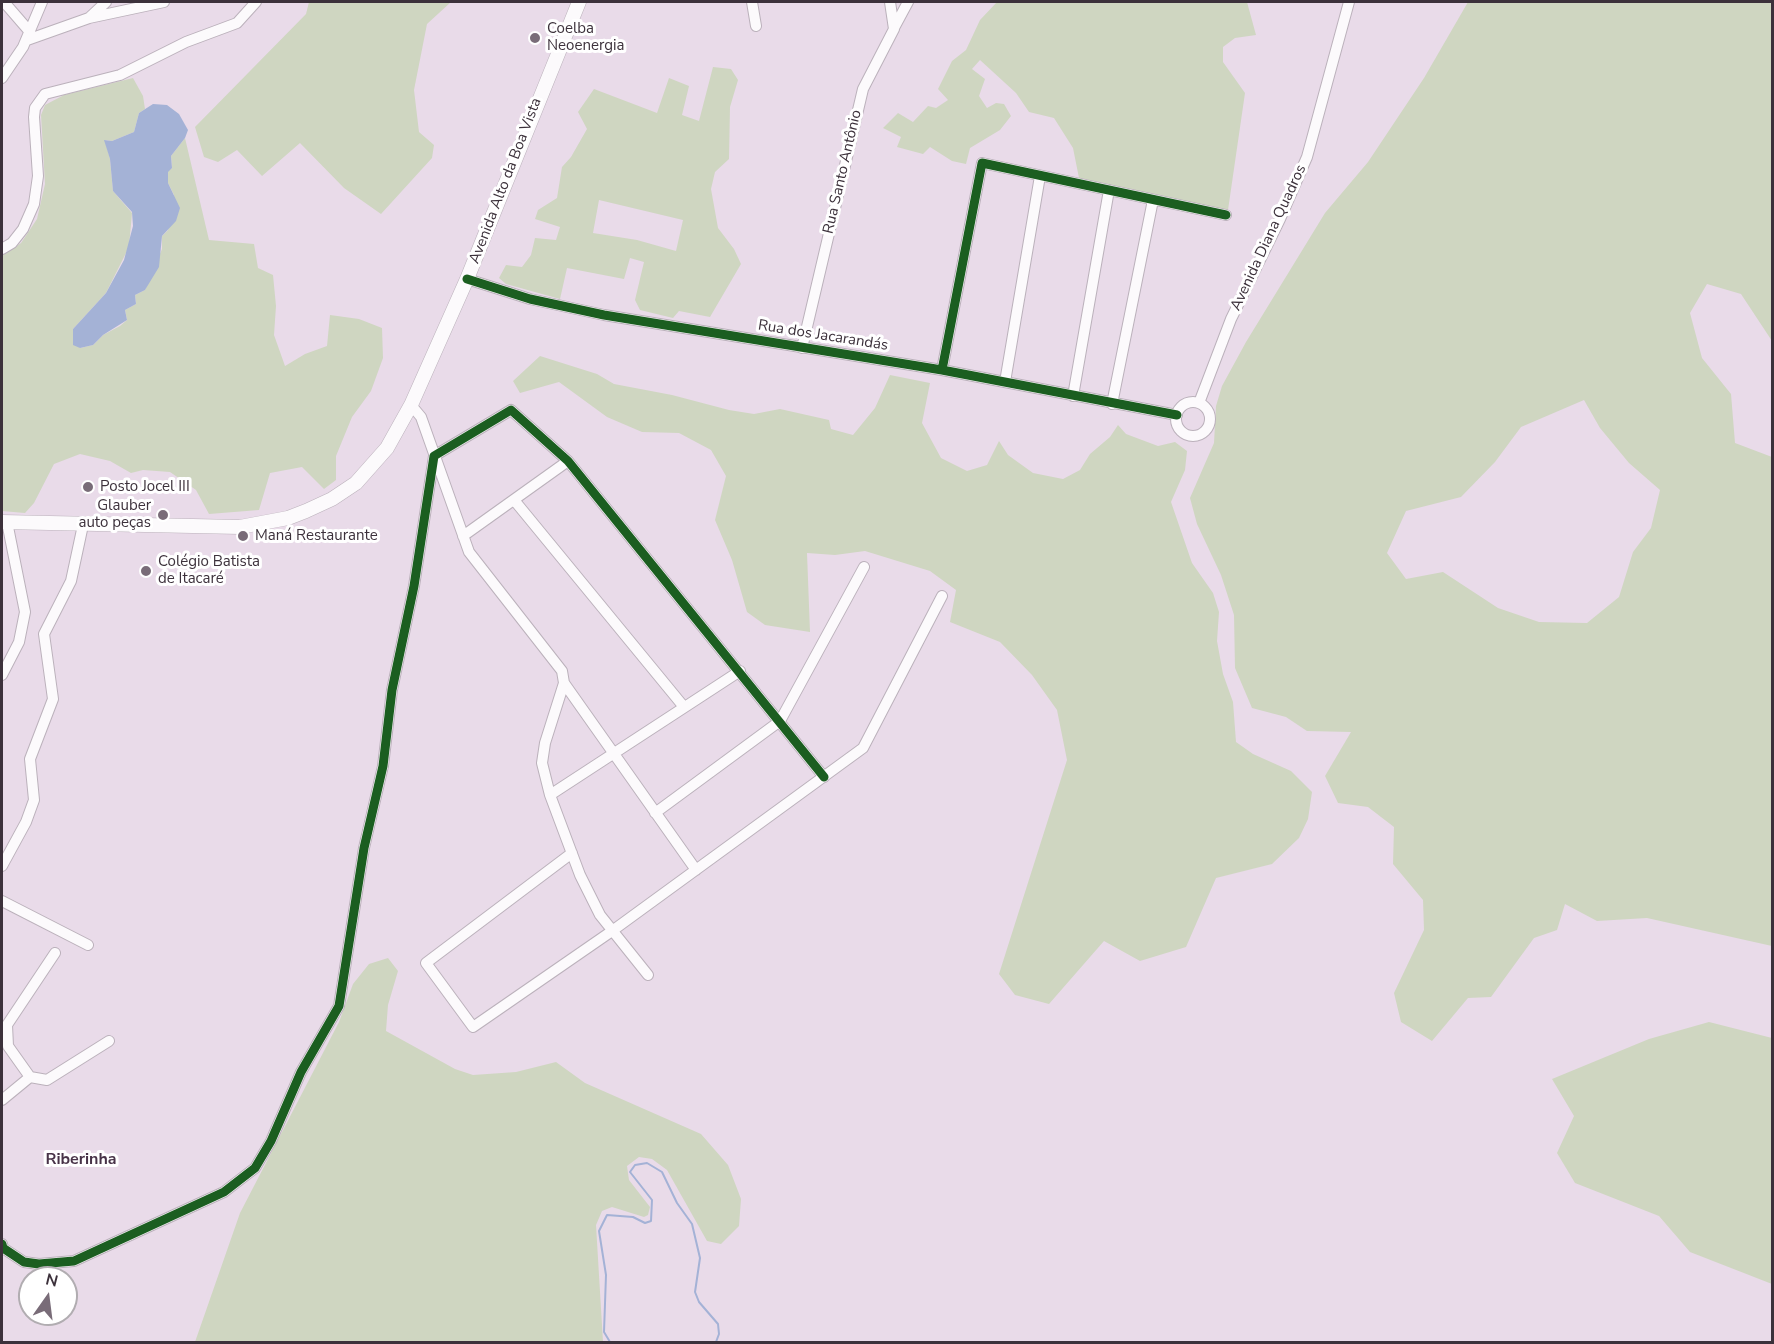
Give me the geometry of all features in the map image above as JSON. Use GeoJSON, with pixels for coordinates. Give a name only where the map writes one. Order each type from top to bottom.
{"type":"FeatureCollection","features":[{"type":"Feature","properties":{"kind":"main road","name":"Avenida Alto da Boa Vista"},"geometry":{"type":"LineString","coordinates":[[4,522],[240,526],[288,518],[306,512],[356,483],[387,448],[411,405],[467,279],[579,2]]}},
{"type":"Feature","properties":{"kind":"street"},"geometry":{"type":"LineString","coordinates":[[4,2],[29,36]]}},
{"type":"Feature","properties":{"kind":"street"},"geometry":{"type":"LineString","coordinates":[[2,78],[29,36],[42,2]]}},
{"type":"Feature","properties":{"kind":"street"},"geometry":{"type":"LineString","coordinates":[[89,18],[106,2]]}},
{"type":"Feature","properties":{"kind":"street"},"geometry":{"type":"LineString","coordinates":[[29,36],[89,18],[165,2]]}},
{"type":"Feature","properties":{"kind":"street"},"geometry":{"type":"LineString","coordinates":[[2,249],[12,243],[23,229],[34,204],[38,176],[34,117],[35,108],[45,94],[120,75],[186,42],[237,23],[256,2]]}},
{"type":"Feature","properties":{"kind":"street"},"geometry":{"type":"LineString","coordinates":[[752,2],[756,26]]}},
{"type":"Feature","properties":{"kind":"street"},"geometry":{"type":"LineString","coordinates":[[890,2],[894,29]]}},
{"type":"Feature","properties":{"kind":"street","name":"Rua Santo Antônio"},"geometry":{"type":"LineString","coordinates":[[802,348],[863,89],[908,2]]}},
{"type":"Feature","properties":{"kind":"street","name":"Avenida Diana Quadros"},"geometry":{"type":"LineString","coordinates":[[1199,403],[1231,319],[1280,219],[1307,157],[1348,2]]}},
{"type":"Feature","properties":{"kind":"street"},"geometry":{"type":"LineString","coordinates":[[942,370],[982,163],[1226,215]]}},
{"type":"Feature","properties":{"kind":"street"},"geometry":{"type":"LineString","coordinates":[[1005,382],[1040,176]]}},
{"type":"Feature","properties":{"kind":"street"},"geometry":{"type":"LineString","coordinates":[[1073,396],[1109,190]]}},
{"type":"Feature","properties":{"kind":"street"},"geometry":{"type":"LineString","coordinates":[[1112,404],[1152,200]]}},
{"type":"Feature","properties":{"kind":"street","name":"Rua dos Jacarandás"},"geometry":{"type":"LineString","coordinates":[[467,279],[530,299],[604,315],[942,370],[1177,416]]}},
{"type":"Feature","properties":{"kind":"street"},"geometry":{"type":"LineString","coordinates":[[1199,403],[1205,407],[1210,417],[1210,425],[1202,434],[1195,436],[1183,433],[1178,427],[1177,416],[1185,404],[1199,403]]}},
{"type":"Feature","properties":{"kind":"street"},"geometry":{"type":"LineString","coordinates":[[411,405],[421,417],[469,552],[562,671],[564,683],[696,870]]}},
{"type":"Feature","properties":{"kind":"street"},"geometry":{"type":"LineString","coordinates":[[434,456],[511,410],[568,461],[824,777]]}},
{"type":"Feature","properties":{"kind":"street"},"geometry":{"type":"LineString","coordinates":[[2,1247],[24,1262],[39,1264],[74,1261],[88,1256],[168,1216],[224,1192],[249,1174],[271,1141],[301,1072],[339,1006],[345,984],[362,859],[375,791],[383,766],[392,690],[414,586],[434,456]]}},
{"type":"Feature","properties":{"kind":"street"},"geometry":{"type":"LineString","coordinates":[[464,536],[568,461]]}},
{"type":"Feature","properties":{"kind":"street"},"geometry":{"type":"LineString","coordinates":[[514,500],[684,707]]}},
{"type":"Feature","properties":{"kind":"street"},"geometry":{"type":"LineString","coordinates":[[2,675],[19,642],[25,612],[4,522]]}},
{"type":"Feature","properties":{"kind":"street"},"geometry":{"type":"LineString","coordinates":[[2,866],[26,822],[34,800],[30,759],[52,699],[44,634],[67,591],[83,525]]}},
{"type":"Feature","properties":{"kind":"street"},"geometry":{"type":"LineString","coordinates":[[656,813],[780,721],[864,567]]}},
{"type":"Feature","properties":{"kind":"street"},"geometry":{"type":"LineString","coordinates":[[572,853],[426,963],[473,1027],[612,931],[863,748],[942,596]]}},
{"type":"Feature","properties":{"kind":"street"},"geometry":{"type":"LineString","coordinates":[[550,795],[740,671]]}},
{"type":"Feature","properties":{"kind":"street"},"geometry":{"type":"LineString","coordinates":[[564,683],[545,743],[542,763],[550,795],[572,853],[600,915],[648,975]]}},
{"type":"Feature","properties":{"kind":"street"},"geometry":{"type":"LineString","coordinates":[[2,901],[88,945]]}},
{"type":"Feature","properties":{"kind":"street"},"geometry":{"type":"LineString","coordinates":[[54,953],[7,1025],[8,1046],[30,1077],[47,1080],[109,1041]]}},
{"type":"Feature","properties":{"kind":"street"},"geometry":{"type":"LineString","coordinates":[[2,1100],[30,1077]]}},
{"type":"Feature","properties":{"kind":"green space"},"geometry":{"type":"Polygon","coordinates":[[[309,2],[451,2],[427,24],[414,90],[419,132],[434,145],[432,158],[381,214],[344,188],[300,143],[262,176],[237,150],[218,162],[204,157],[195,127],[306,14],[309,2]]]}},
{"type":"Feature","properties":{"kind":"green space"},"geometry":{"type":"Polygon","coordinates":[[[997,2],[1247,2],[1256,35],[1235,38],[1223,47],[1223,62],[1245,93],[1228,210],[1079,178],[1073,148],[1054,118],[1029,112],[1016,93],[980,60],[972,69],[985,79],[979,96],[987,108],[996,103],[1004,104],[1011,116],[1000,130],[970,148],[966,164],[952,161],[930,147],[923,154],[897,147],[901,137],[883,128],[898,113],[913,122],[928,106],[936,108],[948,100],[938,89],[952,61],[966,50],[980,20],[997,2]]]}},
{"type":"Feature","properties":{"kind":"green space"},"geometry":{"type":"Polygon","coordinates":[[[1468,2],[1772,2],[1772,341],[1741,294],[1707,284],[1690,313],[1702,358],[1731,394],[1735,443],[1772,457],[1772,946],[1647,918],[1597,921],[1565,904],[1557,930],[1534,938],[1491,997],[1468,998],[1432,1041],[1401,1022],[1394,993],[1424,930],[1423,900],[1393,864],[1394,827],[1368,807],[1338,803],[1325,776],[1351,732],[1307,731],[1286,717],[1252,708],[1235,668],[1234,615],[1221,575],[1197,524],[1190,498],[1214,443],[1216,406],[1222,386],[1246,342],[1325,213],[1368,162],[1424,78],[1468,2]],[[1584,400],[1521,427],[1495,462],[1461,497],[1406,511],[1387,553],[1406,579],[1443,572],[1498,608],[1539,622],[1587,623],[1619,597],[1633,552],[1651,528],[1660,490],[1629,463],[1600,428],[1584,400]]]}},
{"type":"Feature","properties":{"kind":"green space"},"geometry":{"type":"Polygon","coordinates":[[[713,67],[731,69],[738,80],[730,107],[729,159],[715,172],[711,189],[718,228],[734,249],[741,264],[710,317],[679,311],[673,318],[640,310],[635,300],[644,262],[630,258],[624,279],[567,268],[560,299],[506,284],[499,278],[506,265],[522,267],[531,255],[535,238],[556,240],[560,227],[535,219],[538,210],[557,198],[562,167],[571,157],[587,129],[578,112],[594,89],[657,113],[669,78],[689,86],[682,115],[699,121],[713,67]],[[599,200],[593,233],[637,240],[676,251],[683,220],[599,200]]]}},
{"type":"Feature","properties":{"kind":"green space"},"geometry":{"type":"Polygon","coordinates":[[[133,78],[143,96],[145,109],[139,113],[134,132],[112,141],[105,140],[110,159],[113,191],[132,213],[129,247],[106,293],[73,329],[80,348],[93,345],[103,335],[127,320],[125,310],[136,304],[135,295],[145,290],[162,249],[162,236],[168,230],[174,195],[168,183],[168,171],[172,168],[171,156],[185,138],[209,240],[254,244],[258,268],[273,275],[276,306],[274,335],[285,366],[305,354],[327,346],[330,315],[359,319],[382,328],[383,358],[371,391],[352,417],[336,456],[336,480],[324,489],[302,467],[270,473],[259,510],[209,514],[196,490],[170,472],[143,470],[131,473],[110,461],[80,454],[54,464],[34,503],[25,513],[2,511],[2,256],[21,243],[37,219],[45,184],[41,115],[45,105],[64,95],[133,78]]]}},
{"type":"Feature","properties":{"kind":"green space"},"geometry":{"type":"Polygon","coordinates":[[[540,356],[597,374],[614,384],[754,414],[780,409],[829,420],[831,429],[853,435],[875,408],[890,375],[930,383],[922,423],[941,458],[967,471],[987,465],[999,441],[1008,455],[1033,473],[1063,479],[1080,470],[1090,454],[1110,437],[1118,425],[1126,434],[1158,446],[1175,442],[1187,451],[1185,470],[1171,502],[1192,563],[1213,593],[1219,612],[1217,641],[1223,674],[1233,702],[1236,742],[1253,754],[1291,771],[1312,792],[1308,819],[1299,838],[1272,864],[1216,878],[1186,947],[1140,961],[1104,941],[1049,1004],[1015,995],[999,974],[1067,760],[1057,710],[1032,675],[1000,642],[950,622],[956,590],[930,571],[865,551],[835,555],[807,553],[810,632],[765,625],[747,612],[732,560],[715,520],[726,476],[711,450],[679,433],[642,432],[607,417],[559,382],[520,393],[513,381],[540,356]]]}},
{"type":"Feature","properties":{"kind":"green space"},"geometry":{"type":"Polygon","coordinates":[[[388,958],[398,971],[388,1005],[386,1031],[455,1069],[473,1075],[516,1072],[556,1062],[585,1083],[701,1134],[728,1165],[741,1199],[739,1226],[721,1244],[707,1241],[667,1170],[652,1159],[639,1157],[627,1166],[629,1180],[650,1207],[648,1215],[644,1217],[612,1207],[602,1211],[596,1225],[603,1342],[195,1342],[240,1213],[339,1022],[353,984],[369,964],[388,958]]]}},
{"type":"Feature","properties":{"kind":"green space"},"geometry":{"type":"Polygon","coordinates":[[[1709,1022],[1772,1038],[1772,1284],[1690,1252],[1659,1216],[1575,1183],[1557,1153],[1574,1116],[1552,1079],[1649,1039],[1709,1022]]]}},
{"type":"Feature","properties":{"kind":"water"},"geometry":{"type":"Polygon","coordinates":[[[153,104],[167,105],[179,114],[188,130],[185,138],[171,156],[172,168],[168,172],[168,183],[180,208],[176,221],[162,236],[159,267],[145,290],[135,295],[136,304],[125,310],[127,320],[103,335],[93,345],[80,348],[73,345],[73,329],[106,293],[124,260],[133,226],[132,212],[113,191],[110,159],[104,140],[112,141],[134,132],[139,113],[153,104]]]}},
{"type":"Feature","properties":{"kind":"waterway"},"geometry":{"type":"LineString","coordinates":[[610,1342],[604,1332],[606,1275],[599,1231],[607,1215],[633,1217],[645,1223],[651,1221],[652,1200],[630,1172],[635,1165],[647,1163],[662,1172],[677,1203],[692,1224],[700,1258],[695,1292],[699,1302],[718,1324],[719,1334],[716,1342]]}},
{"type":"Feature","properties":{"kind":"cycle path"},"geometry":{"type":"LineString","coordinates":[[942,370],[982,163],[1226,215]]}},
{"type":"Feature","properties":{"kind":"cycle path"},"geometry":{"type":"LineString","coordinates":[[467,279],[530,299],[604,315],[942,370],[1177,415]]}},
{"type":"Feature","properties":{"kind":"cycle path"},"geometry":{"type":"LineString","coordinates":[[2,1244],[3,1248],[24,1262],[39,1264],[74,1261],[224,1192],[255,1168],[271,1141],[301,1072],[339,1006],[364,848],[383,766],[392,690],[414,586],[434,456],[511,410],[568,461],[824,777]]}},
{"type":"Feature","properties":{"kind":"place","name":"Coelba Neoenergia"},"geometry":{"type":"Point","coordinates":[535,38]}},
{"type":"Feature","properties":{"kind":"place","name":"Posto Jocel III"},"geometry":{"type":"Point","coordinates":[88,487]}},
{"type":"Feature","properties":{"kind":"place","name":"Glauber auto peças"},"geometry":{"type":"Point","coordinates":[163,515]}},
{"type":"Feature","properties":{"kind":"place","name":"Maná Restaurante"},"geometry":{"type":"Point","coordinates":[243,536]}},
{"type":"Feature","properties":{"kind":"place","name":"Colégio Batista de Itacaré"},"geometry":{"type":"Point","coordinates":[146,571]}},
{"type":"Feature","properties":{"kind":"district","name":"Riberinha"},"geometry":{"type":"Point","coordinates":[81,1160]}}]}
